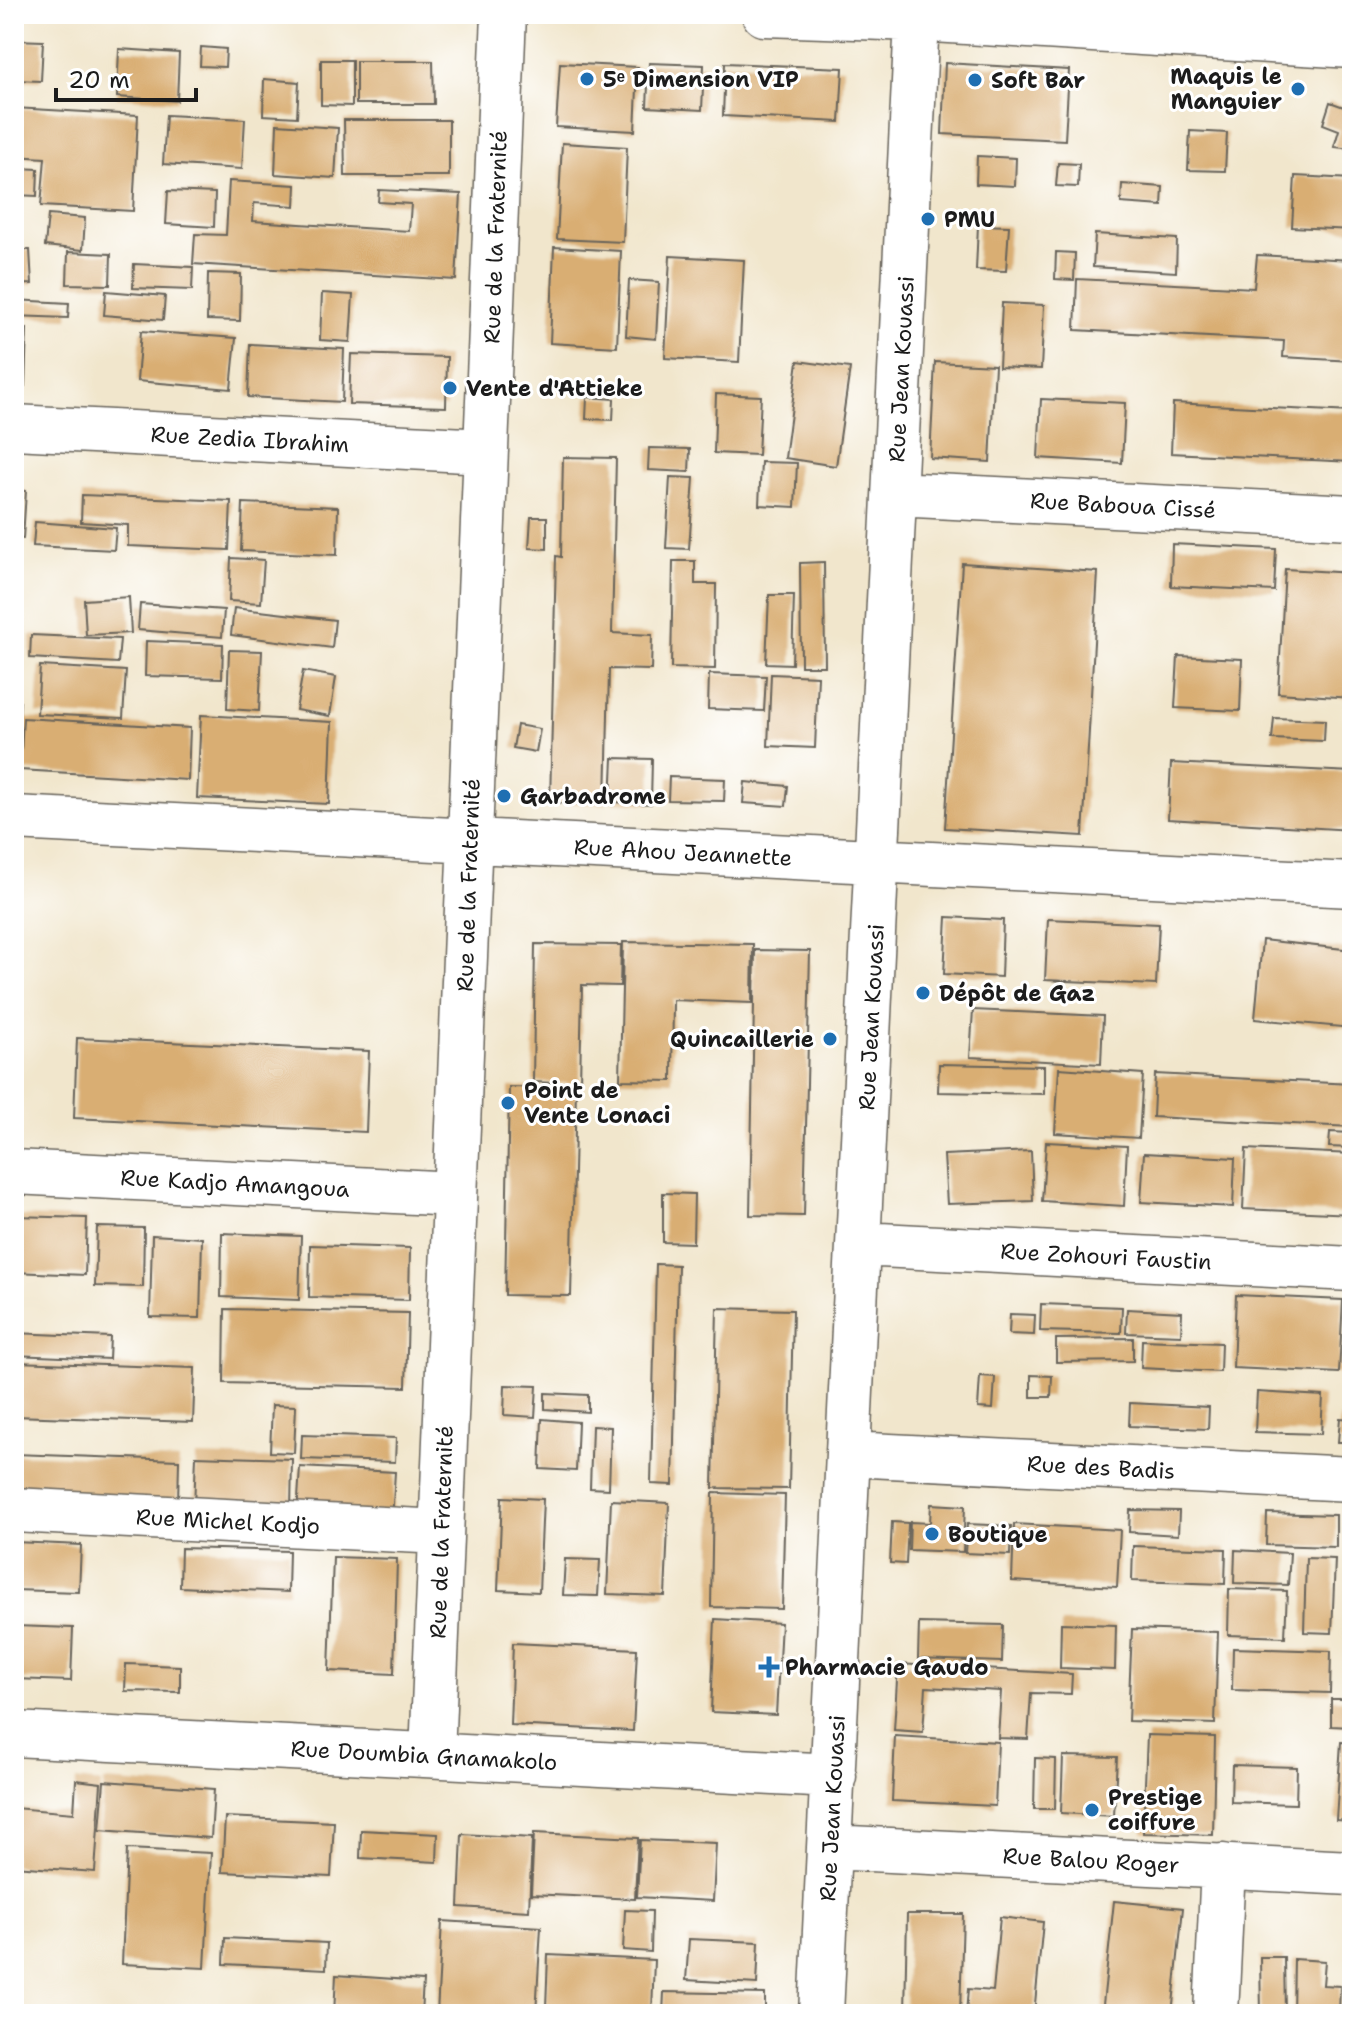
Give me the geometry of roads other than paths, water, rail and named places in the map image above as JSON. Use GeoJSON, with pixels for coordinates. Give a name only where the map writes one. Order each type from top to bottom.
{"type":"FeatureCollection","features":[{"type":"Feature","properties":{"kind":"street","name":"Rue de la Fraternité"},"geometry":{"type":"LineString","coordinates":[[432,1755],[504,14]]}},
{"type":"Feature","properties":{"kind":"street"},"geometry":{"type":"LineString","coordinates":[[764,14],[1156,24],[1346,35]]}},
{"type":"Feature","properties":{"kind":"street","name":"Rue Jean Kouassi"},"geometry":{"type":"LineString","coordinates":[[821,2014],[917,19]]}},
{"type":"Feature","properties":{"kind":"street","name":"Rue Zedia Ibrahim"},"geometry":{"type":"LineString","coordinates":[[14,427],[486,451]]}},
{"type":"Feature","properties":{"kind":"street","name":"Rue Baboua Cissé"},"geometry":{"type":"LineString","coordinates":[[895,494],[1352,517]]}},
{"type":"Feature","properties":{"kind":"street","name":"Rue Ahou Jeannette"},"geometry":{"type":"LineString","coordinates":[[14,818],[1352,885]]}},
{"type":"Feature","properties":{"kind":"street","name":"Rue Kadjo Amangoua"},"geometry":{"type":"LineString","coordinates":[[14,1172],[455,1194]]}},
{"type":"Feature","properties":{"kind":"street","name":"Rue Zohouri Faustin"},"geometry":{"type":"LineString","coordinates":[[860,1244],[1352,1269]]}},
{"type":"Feature","properties":{"kind":"street","name":"Rue des Badis"},"geometry":{"type":"LineString","coordinates":[[849,1454],[1352,1479]]}},
{"type":"Feature","properties":{"kind":"street","name":"Rue Michel Kodjo"},"geometry":{"type":"LineString","coordinates":[[14,1510],[441,1532]]}},
{"type":"Feature","properties":{"kind":"street","name":"Rue Doumbia Gnamakolo"},"geometry":{"type":"LineString","coordinates":[[14,1734],[834,1776]]}},
{"type":"Feature","properties":{"kind":"street","name":"Rue Balou Roger"},"geometry":{"type":"LineString","coordinates":[[829,1847],[1352,1873]]}},
{"type":"Feature","properties":{"kind":"street"},"geometry":{"type":"LineString","coordinates":[[1216,2014],[1223,1866]]}},
{"type":"Feature","properties":{"kind":"place","name":"5ᵉ Dimension VIP"},"geometry":{"type":"Point","coordinates":[587,79]}},
{"type":"Feature","properties":{"kind":"place","name":"Soft Bar"},"geometry":{"type":"Point","coordinates":[975,80]}},
{"type":"Feature","properties":{"kind":"place","name":"Maquis le Manguier"},"geometry":{"type":"Point","coordinates":[1298,89]}},
{"type":"Feature","properties":{"kind":"place","name":"PMU"},"geometry":{"type":"Point","coordinates":[928,219]}},
{"type":"Feature","properties":{"kind":"place","name":"Vente d'Attieke"},"geometry":{"type":"Point","coordinates":[450,388]}},
{"type":"Feature","properties":{"kind":"place","name":"Garbadrome"},"geometry":{"type":"Point","coordinates":[504,796]}},
{"type":"Feature","properties":{"kind":"place","name":"Dépôt de Gaz"},"geometry":{"type":"Point","coordinates":[923,993]}},
{"type":"Feature","properties":{"kind":"place","name":"Quincaillerie"},"geometry":{"type":"Point","coordinates":[830,1039]}},
{"type":"Feature","properties":{"kind":"place","name":"Point de Vente Lonaci"},"geometry":{"type":"Point","coordinates":[508,1103]}},
{"type":"Feature","properties":{"kind":"place","name":"Boutique"},"geometry":{"type":"Point","coordinates":[932,1534]}},
{"type":"Feature","properties":{"kind":"place","name":"Pharmacie Gaudo"},"geometry":{"type":"Point","coordinates":[769,1667]}},
{"type":"Feature","properties":{"kind":"place","name":"Prestige coiffure"},"geometry":{"type":"Point","coordinates":[1092,1810]}}]}
